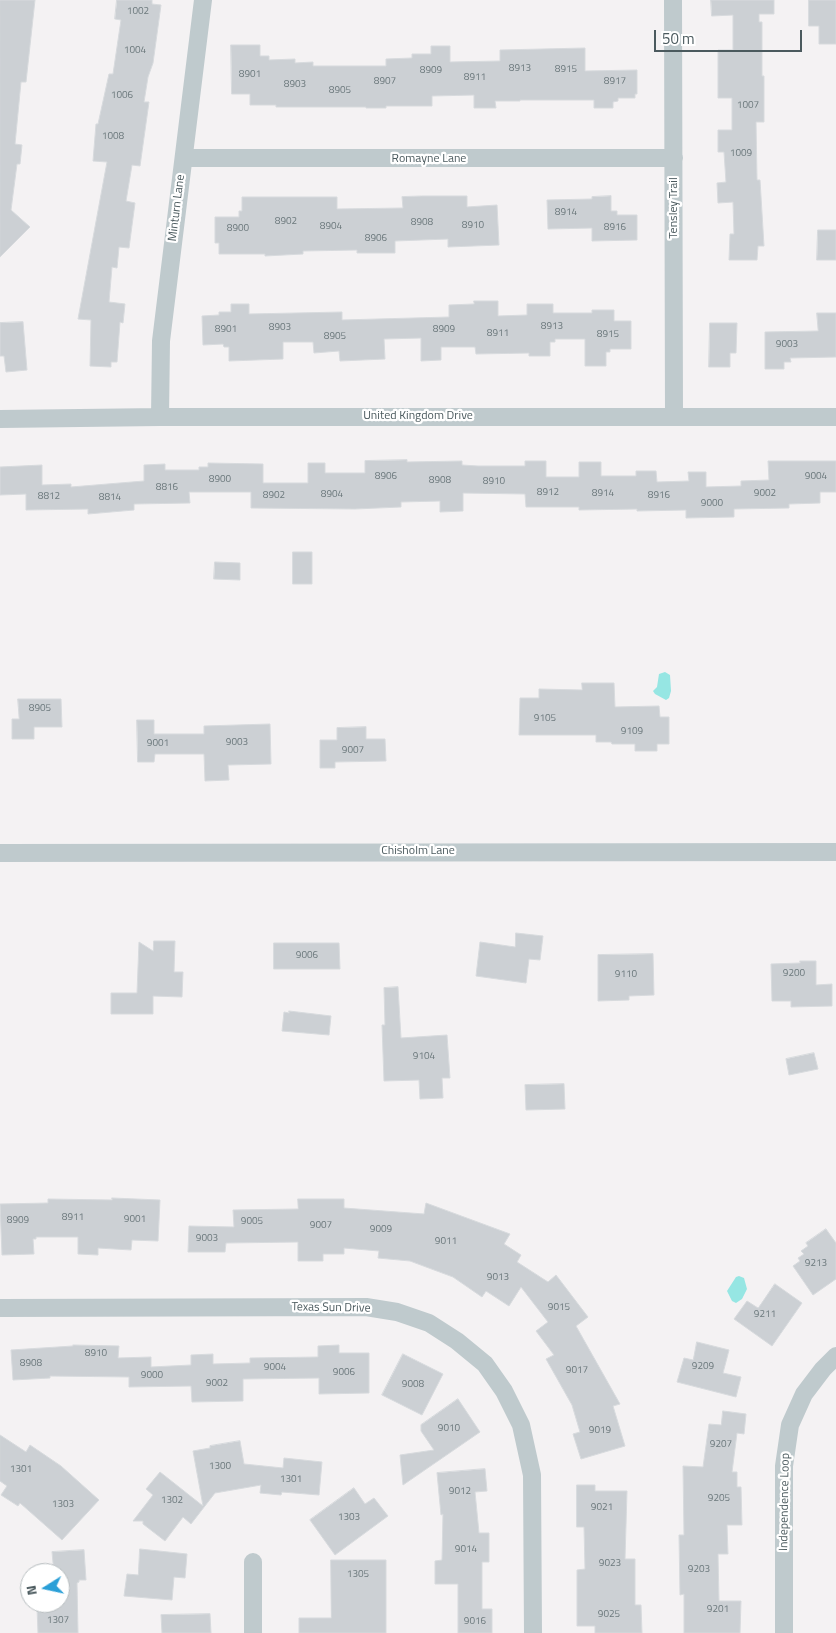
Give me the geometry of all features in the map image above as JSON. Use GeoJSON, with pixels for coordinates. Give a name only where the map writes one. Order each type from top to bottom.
{"type":"FeatureCollection","features":[{"type":"Feature","properties":{"kind":"street","name":"Minturn Lane"},"geometry":{"type":"LineString","coordinates":[[160,417],[162,342],[203,0]]}},
{"type":"Feature","properties":{"kind":"street","name":"Tensley Trail"},"geometry":{"type":"LineString","coordinates":[[673,0],[674,416]]}},
{"type":"Feature","properties":{"kind":"street","name":"Romayne Lane"},"geometry":{"type":"LineString","coordinates":[[184,158],[674,158]]}},
{"type":"Feature","properties":{"kind":"street","name":"United Kingdom Drive"},"geometry":{"type":"LineString","coordinates":[[0,419],[160,417],[836,417]]}},
{"type":"Feature","properties":{"kind":"street","name":"Chisholm Lane"},"geometry":{"type":"LineString","coordinates":[[0,853],[836,852]]}},
{"type":"Feature","properties":{"kind":"street","name":"Texas Sun Drive"},"geometry":{"type":"LineString","coordinates":[[0,1308],[366,1307],[397,1312],[429,1323],[457,1341],[485,1364],[504,1391],[522,1425],[532,1474],[533,1633]]}},
{"type":"Feature","properties":{"kind":"street","name":"Independence Loop"},"geometry":{"type":"LineString","coordinates":[[784,1633],[784,1466],[790,1425],[804,1394],[823,1369],[836,1356]]}},
{"type":"Feature","properties":{"kind":"street"},"geometry":{"type":"LineString","coordinates":[[253,1562],[253,1633]]}},
{"type":"Feature","properties":{"kind":"water"},"geometry":{"type":"Polygon","coordinates":[[[665,672],[670,675],[671,691],[669,698],[666,700],[653,691],[657,687],[659,674],[665,672]]]}},
{"type":"Feature","properties":{"kind":"water"},"geometry":{"type":"Polygon","coordinates":[[[736,1277],[744,1278],[747,1289],[742,1299],[736,1303],[732,1301],[727,1291],[736,1277]]]}},
{"type":"Feature","properties":{"kind":"building"},"geometry":{"type":"Polygon","coordinates":[[[0,0],[35,0],[26,82],[21,82],[15,144],[22,145],[20,164],[17,164],[11,210],[30,227],[0,257],[0,0]]]}},
{"type":"Feature","properties":{"kind":"building"},"geometry":{"type":"Polygon","coordinates":[[[117,0],[152,0],[152,4],[161,5],[153,63],[148,77],[144,102],[149,102],[140,166],[132,165],[126,201],[135,203],[129,248],[119,247],[117,268],[112,267],[109,302],[125,304],[123,323],[120,322],[117,362],[111,362],[111,367],[90,366],[91,320],[78,319],[107,162],[93,161],[96,124],[98,124],[109,74],[113,74],[121,20],[115,19],[117,0]]]}},
{"type":"Feature","properties":{"kind":"building"},"geometry":{"type":"Polygon","coordinates":[[[711,0],[774,0],[774,14],[759,14],[759,22],[762,22],[764,122],[756,122],[757,180],[760,180],[764,246],[758,246],[757,260],[729,260],[730,234],[734,234],[733,202],[718,203],[717,183],[726,182],[724,152],[718,152],[718,130],[732,130],[732,98],[718,98],[718,50],[733,50],[733,15],[712,16],[711,0]]]}},
{"type":"Feature","properties":{"kind":"building"},"geometry":{"type":"Polygon","coordinates":[[[809,0],[836,0],[836,44],[819,44],[819,26],[809,26],[809,0]]]}},
{"type":"Feature","properties":{"kind":"building"},"geometry":{"type":"Polygon","coordinates":[[[231,45],[260,45],[260,56],[269,56],[269,60],[295,59],[295,63],[313,62],[313,66],[386,66],[386,59],[412,58],[412,54],[431,54],[431,46],[450,46],[450,62],[500,61],[500,50],[585,48],[585,71],[637,70],[637,94],[635,94],[635,98],[618,98],[618,101],[613,102],[613,108],[594,108],[594,100],[520,100],[495,101],[496,108],[474,108],[474,95],[432,96],[432,106],[366,108],[250,105],[250,94],[232,94],[231,45]]]}},
{"type":"Feature","properties":{"kind":"building"},"geometry":{"type":"Polygon","coordinates":[[[467,196],[467,207],[497,205],[499,245],[448,247],[448,239],[395,241],[395,253],[357,253],[357,250],[303,251],[303,254],[265,256],[265,254],[219,254],[219,243],[215,243],[215,217],[239,217],[239,211],[242,211],[242,197],[337,197],[337,209],[403,208],[402,197],[467,196]]]}},
{"type":"Feature","properties":{"kind":"building"},"geometry":{"type":"Polygon","coordinates":[[[611,196],[611,211],[617,211],[617,215],[637,215],[637,240],[592,241],[592,228],[548,229],[547,200],[592,199],[592,197],[611,196]]]}},
{"type":"Feature","properties":{"kind":"building"},"geometry":{"type":"Polygon","coordinates":[[[818,230],[836,230],[836,260],[817,260],[818,230]]]}},
{"type":"Feature","properties":{"kind":"building"},"geometry":{"type":"Polygon","coordinates":[[[474,301],[498,301],[498,316],[527,315],[527,304],[553,304],[553,313],[592,313],[592,310],[614,310],[614,321],[631,321],[631,349],[610,349],[610,352],[606,352],[606,366],[585,366],[585,339],[555,339],[555,342],[550,342],[550,356],[529,356],[529,353],[476,354],[475,347],[441,347],[441,360],[421,361],[421,338],[384,339],[385,359],[340,361],[339,351],[314,353],[313,342],[283,342],[283,359],[229,361],[229,347],[224,347],[223,344],[203,345],[202,316],[219,315],[219,312],[231,312],[231,304],[249,304],[249,314],[342,312],[342,320],[449,317],[449,305],[474,304],[474,301]]]}},
{"type":"Feature","properties":{"kind":"building"},"geometry":{"type":"Polygon","coordinates":[[[817,313],[836,313],[836,357],[790,358],[791,362],[784,362],[784,369],[765,369],[765,332],[818,331],[817,313]]]}},
{"type":"Feature","properties":{"kind":"building"},"geometry":{"type":"Polygon","coordinates":[[[23,322],[27,370],[6,372],[4,356],[0,356],[0,323],[23,322]]]}},
{"type":"Feature","properties":{"kind":"building"},"geometry":{"type":"Polygon","coordinates":[[[710,323],[737,323],[736,353],[730,353],[730,367],[709,367],[710,323]]]}},
{"type":"Feature","properties":{"kind":"building"},"geometry":{"type":"Polygon","coordinates":[[[407,460],[407,462],[462,461],[462,465],[478,466],[525,466],[525,461],[546,461],[546,477],[579,477],[579,462],[601,462],[601,476],[636,476],[636,471],[656,471],[657,482],[689,481],[688,472],[706,472],[706,487],[741,486],[741,481],[769,480],[768,461],[836,461],[836,492],[820,492],[820,503],[789,504],[789,508],[734,509],[734,517],[686,518],[686,510],[579,510],[579,507],[526,507],[525,494],[463,493],[463,511],[440,512],[440,501],[401,502],[401,507],[355,509],[251,508],[251,492],[189,492],[190,503],[134,504],[134,510],[88,514],[88,509],[26,510],[26,494],[0,495],[0,467],[42,465],[42,485],[71,484],[71,487],[144,481],[144,465],[165,464],[165,470],[199,470],[199,467],[208,467],[208,463],[263,464],[263,483],[308,483],[308,463],[325,463],[325,473],[365,473],[365,461],[407,460]]]}},
{"type":"Feature","properties":{"kind":"building"},"geometry":{"type":"Polygon","coordinates":[[[293,552],[312,552],[312,584],[293,584],[293,552]]]}},
{"type":"Feature","properties":{"kind":"building"},"geometry":{"type":"Polygon","coordinates":[[[215,562],[240,563],[240,580],[214,579],[215,562]]]}},
{"type":"Feature","properties":{"kind":"building"},"geometry":{"type":"Polygon","coordinates":[[[582,683],[614,683],[615,707],[659,706],[660,717],[669,717],[669,744],[657,744],[657,751],[635,751],[635,744],[596,742],[596,735],[519,735],[520,698],[539,698],[539,689],[582,690],[582,683]]]}},
{"type":"Feature","properties":{"kind":"building"},"geometry":{"type":"Polygon","coordinates":[[[18,699],[61,699],[62,727],[34,727],[34,739],[12,739],[12,719],[19,719],[18,699]]]}},
{"type":"Feature","properties":{"kind":"building"},"geometry":{"type":"Polygon","coordinates":[[[137,720],[154,720],[154,734],[204,734],[204,726],[270,724],[271,764],[228,765],[229,780],[205,781],[204,754],[155,754],[154,762],[138,762],[137,720]]]}},
{"type":"Feature","properties":{"kind":"building"},"geometry":{"type":"Polygon","coordinates":[[[366,727],[366,739],[385,739],[386,761],[335,762],[335,768],[320,768],[320,740],[337,740],[337,728],[366,727]]]}},
{"type":"Feature","properties":{"kind":"building"},"geometry":{"type":"Polygon","coordinates":[[[516,933],[543,936],[540,960],[529,959],[526,983],[476,976],[480,942],[515,947],[516,933]]]}},
{"type":"Feature","properties":{"kind":"building"},"geometry":{"type":"Polygon","coordinates":[[[154,941],[175,941],[174,972],[183,972],[182,997],[153,996],[153,1014],[111,1014],[111,993],[137,993],[139,942],[153,951],[154,941]]]}},
{"type":"Feature","properties":{"kind":"building"},"geometry":{"type":"Polygon","coordinates":[[[274,943],[339,943],[340,969],[274,969],[274,943]]]}},
{"type":"Feature","properties":{"kind":"building"},"geometry":{"type":"Polygon","coordinates":[[[653,954],[654,995],[629,996],[629,1000],[598,1001],[598,955],[653,954]]]}},
{"type":"Feature","properties":{"kind":"building"},"geometry":{"type":"Polygon","coordinates":[[[800,961],[816,961],[816,985],[832,984],[832,1006],[791,1007],[791,1001],[772,1001],[771,964],[800,963],[800,961]]]}},
{"type":"Feature","properties":{"kind":"building"},"geometry":{"type":"Polygon","coordinates":[[[398,987],[401,1038],[447,1035],[450,1078],[442,1078],[443,1098],[420,1099],[419,1080],[384,1081],[382,1025],[385,1025],[384,988],[398,987]]]}},
{"type":"Feature","properties":{"kind":"building"},"geometry":{"type":"Polygon","coordinates":[[[289,1011],[331,1016],[329,1035],[282,1031],[284,1012],[289,1013],[289,1011]]]}},
{"type":"Feature","properties":{"kind":"building"},"geometry":{"type":"Polygon","coordinates":[[[814,1053],[818,1069],[789,1075],[786,1059],[814,1053]]]}},
{"type":"Feature","properties":{"kind":"building"},"geometry":{"type":"Polygon","coordinates":[[[564,1084],[565,1109],[526,1110],[525,1085],[564,1084]]]}},
{"type":"Feature","properties":{"kind":"building"},"geometry":{"type":"Polygon","coordinates":[[[112,1198],[160,1200],[158,1241],[132,1240],[131,1250],[98,1248],[98,1255],[78,1254],[78,1237],[36,1237],[36,1239],[33,1239],[34,1254],[2,1255],[0,1204],[48,1203],[48,1199],[112,1200],[112,1198]]]}},
{"type":"Feature","properties":{"kind":"building"},"geometry":{"type":"Polygon","coordinates":[[[298,1199],[344,1199],[344,1208],[424,1214],[426,1203],[510,1234],[504,1244],[521,1255],[517,1262],[548,1282],[556,1275],[588,1317],[576,1326],[620,1404],[613,1406],[625,1446],[581,1459],[573,1434],[580,1432],[572,1405],[546,1359],[554,1355],[536,1331],[548,1322],[521,1287],[509,1306],[486,1291],[482,1297],[453,1277],[410,1261],[378,1258],[379,1251],[344,1248],[344,1254],[323,1254],[323,1261],[298,1261],[298,1242],[226,1243],[225,1252],[188,1252],[189,1226],[234,1227],[233,1210],[298,1209],[298,1199]]]}},
{"type":"Feature","properties":{"kind":"building"},"geometry":{"type":"Polygon","coordinates":[[[826,1229],[836,1243],[836,1279],[813,1295],[793,1266],[800,1261],[798,1258],[804,1254],[801,1251],[808,1246],[806,1243],[826,1229]]]}},
{"type":"Feature","properties":{"kind":"building"},"geometry":{"type":"Polygon","coordinates":[[[775,1284],[802,1303],[772,1346],[734,1319],[747,1301],[758,1308],[775,1284]]]}},
{"type":"Feature","properties":{"kind":"building"},"geometry":{"type":"Polygon","coordinates":[[[697,1342],[729,1350],[723,1373],[741,1377],[736,1397],[677,1382],[684,1358],[693,1360],[697,1342]]]}},
{"type":"Feature","properties":{"kind":"building"},"geometry":{"type":"Polygon","coordinates":[[[73,1345],[119,1346],[118,1358],[151,1357],[151,1367],[191,1365],[191,1355],[213,1354],[213,1364],[250,1363],[250,1358],[318,1357],[318,1346],[339,1345],[339,1353],[369,1353],[369,1393],[319,1394],[319,1378],[243,1379],[243,1401],[192,1402],[191,1386],[129,1387],[129,1377],[50,1376],[50,1378],[13,1380],[11,1350],[73,1345]]]}},
{"type":"Feature","properties":{"kind":"building"},"geometry":{"type":"Polygon","coordinates":[[[403,1354],[443,1374],[422,1415],[382,1395],[403,1354]]]}},
{"type":"Feature","properties":{"kind":"building"},"geometry":{"type":"Polygon","coordinates":[[[458,1399],[480,1432],[403,1485],[400,1455],[434,1450],[421,1431],[421,1425],[458,1399]]]}},
{"type":"Feature","properties":{"kind":"building"},"geometry":{"type":"Polygon","coordinates":[[[723,1411],[746,1414],[744,1434],[737,1433],[732,1472],[737,1472],[737,1487],[741,1487],[742,1525],[727,1525],[728,1554],[718,1554],[719,1601],[741,1601],[740,1633],[684,1633],[684,1594],[680,1595],[679,1535],[684,1535],[683,1466],[703,1467],[709,1424],[721,1425],[723,1411]]]}},
{"type":"Feature","properties":{"kind":"building"},"geometry":{"type":"Polygon","coordinates":[[[0,1435],[26,1452],[30,1445],[61,1466],[99,1500],[62,1540],[20,1503],[18,1506],[1,1495],[7,1486],[0,1481],[0,1435]]]}},
{"type":"Feature","properties":{"kind":"building"},"geometry":{"type":"Polygon","coordinates":[[[240,1441],[244,1464],[283,1468],[284,1458],[322,1462],[319,1495],[282,1492],[281,1495],[260,1493],[261,1485],[215,1493],[191,1524],[183,1517],[165,1541],[143,1524],[143,1521],[133,1521],[153,1495],[146,1489],[160,1472],[203,1506],[193,1451],[240,1441]]]}},
{"type":"Feature","properties":{"kind":"building"},"geometry":{"type":"Polygon","coordinates":[[[485,1469],[487,1491],[475,1492],[479,1533],[489,1533],[489,1562],[482,1562],[482,1609],[492,1609],[492,1633],[458,1633],[458,1584],[435,1584],[435,1561],[442,1560],[443,1514],[441,1515],[437,1473],[485,1469]]]}},
{"type":"Feature","properties":{"kind":"building"},"geometry":{"type":"Polygon","coordinates":[[[577,1485],[595,1485],[595,1491],[627,1491],[625,1559],[635,1559],[635,1605],[641,1605],[642,1633],[595,1633],[595,1626],[577,1626],[577,1570],[585,1569],[584,1527],[577,1527],[577,1485]]]}},
{"type":"Feature","properties":{"kind":"building"},"geometry":{"type":"Polygon","coordinates":[[[354,1488],[365,1504],[374,1498],[388,1516],[335,1555],[310,1520],[354,1488]]]}},
{"type":"Feature","properties":{"kind":"building"},"geometry":{"type":"Polygon","coordinates":[[[140,1549],[187,1554],[185,1578],[174,1577],[172,1600],[124,1596],[127,1574],[138,1575],[140,1549]]]}},
{"type":"Feature","properties":{"kind":"building"},"geometry":{"type":"Polygon","coordinates":[[[84,1550],[86,1580],[79,1580],[77,1583],[78,1633],[38,1633],[37,1613],[70,1613],[70,1563],[53,1563],[52,1552],[84,1550]]]}},
{"type":"Feature","properties":{"kind":"building"},"geometry":{"type":"Polygon","coordinates":[[[331,1560],[386,1560],[386,1633],[299,1633],[299,1618],[331,1618],[331,1560]]]}},
{"type":"Feature","properties":{"kind":"building"},"geometry":{"type":"Polygon","coordinates":[[[210,1614],[211,1633],[162,1633],[161,1615],[210,1614]]]}}]}
